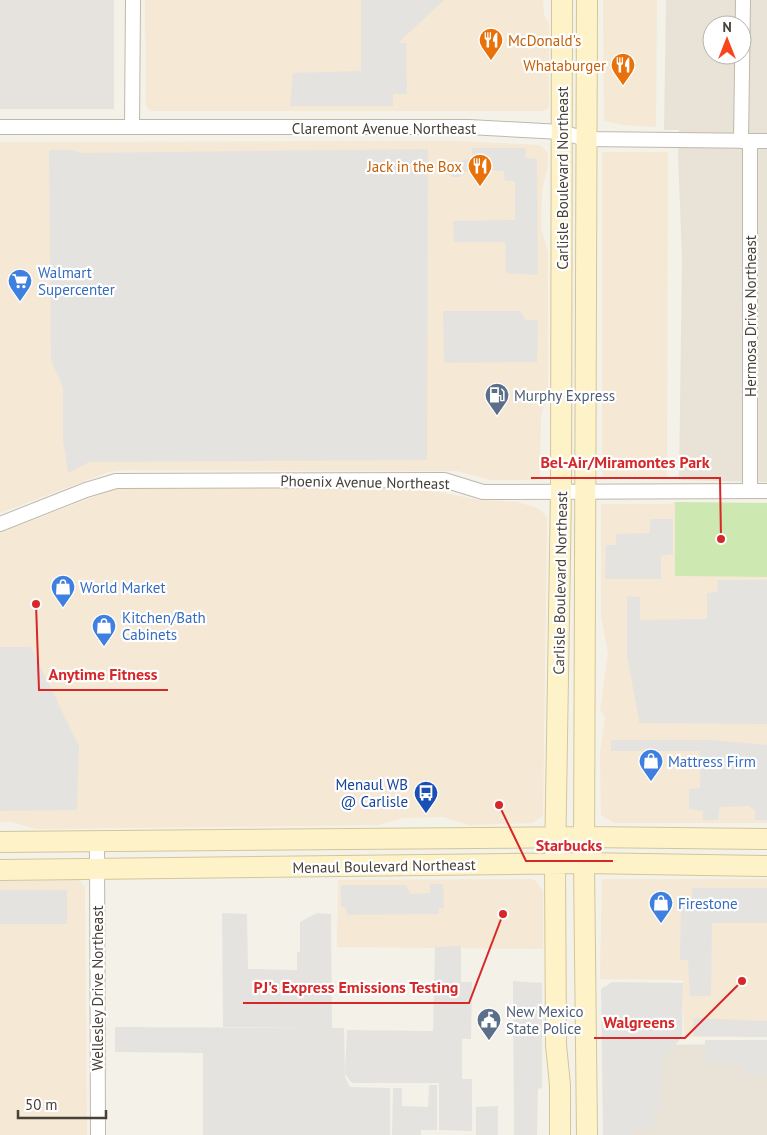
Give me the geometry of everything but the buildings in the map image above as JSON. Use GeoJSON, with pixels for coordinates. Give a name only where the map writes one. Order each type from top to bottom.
{"type":"FeatureCollection","features":[{"type":"Feature","properties":{"kind":"main road","name":"Carlisle Boulevard Northeast"},"geometry":{"type":"LineString","coordinates":[[560,1135],[560,1084],[556,1045],[555,863],[561,492],[562,0]]}},
{"type":"Feature","properties":{"kind":"main road","name":"Carlisle Boulevard Northeast"},"geometry":{"type":"LineString","coordinates":[[587,0],[584,837],[587,1135]]}},
{"type":"Feature","properties":{"kind":"main road"},"geometry":{"type":"LineString","coordinates":[[561,293],[574,301],[576,305],[576,377],[586,400]]}},
{"type":"Feature","properties":{"kind":"main road","name":"Menaul Boulevard Northeast"},"geometry":{"type":"LineString","coordinates":[[0,842],[556,837],[767,839]]}},
{"type":"Feature","properties":{"kind":"main road"},"geometry":{"type":"LineString","coordinates":[[757,866],[758,854],[767,853]]}},
{"type":"Feature","properties":{"kind":"main road","name":"Menaul Boulevard Northeast"},"geometry":{"type":"LineString","coordinates":[[0,870],[555,863],[757,866]]}},
{"type":"Feature","properties":{"kind":"street"},"geometry":{"type":"LineString","coordinates":[[132,127],[133,0]]}},
{"type":"Feature","properties":{"kind":"street","name":"Hermosa Drive Northeast"},"geometry":{"type":"LineString","coordinates":[[743,0],[750,491]]}},
{"type":"Feature","properties":{"kind":"street","name":"Claremont Avenue Northeast"},"geometry":{"type":"LineString","coordinates":[[0,127],[460,127],[561,132],[586,139],[767,141]]}},
{"type":"Feature","properties":{"kind":"street","name":"Phoenix Avenue Northeast"},"geometry":{"type":"LineString","coordinates":[[0,524],[86,490],[116,481],[444,480],[483,492],[767,491]]}},
{"type":"Feature","properties":{"kind":"street","name":"Wellesley Drive Northeast"},"geometry":{"type":"LineString","coordinates":[[97,841],[98,1135]]}},
{"type":"Feature","properties":{"kind":"shaded area"},"geometry":{"type":"Polygon","coordinates":[[[0,0],[114,0],[114,109],[0,109],[0,0]]]}},
{"type":"Feature","properties":{"kind":"shaded area"},"geometry":{"type":"Polygon","coordinates":[[[145,0],[543,0],[544,15],[549,23],[549,107],[544,111],[151,111],[146,106],[145,0]]]}},
{"type":"Feature","properties":{"kind":"shaded area"},"geometry":{"type":"Polygon","coordinates":[[[361,0],[444,0],[398,43],[406,43],[407,94],[393,94],[393,106],[290,106],[293,73],[361,71],[361,0]]]}},
{"type":"Feature","properties":{"kind":"shaded area"},"geometry":{"type":"Polygon","coordinates":[[[603,0],[657,0],[656,127],[623,125],[604,121],[603,0]]]}},
{"type":"Feature","properties":{"kind":"shaded area"},"geometry":{"type":"Polygon","coordinates":[[[666,0],[767,0],[767,482],[679,480],[682,257],[678,155],[679,130],[664,130],[666,0]]]}},
{"type":"Feature","properties":{"kind":"shaded area"},"geometry":{"type":"Polygon","coordinates":[[[456,141],[540,145],[548,153],[548,165],[542,190],[541,228],[548,252],[548,391],[541,417],[540,474],[536,480],[490,480],[457,471],[124,470],[108,472],[0,513],[0,142],[456,141]]]}},
{"type":"Feature","properties":{"kind":"shaded area"},"geometry":{"type":"Polygon","coordinates":[[[472,148],[526,148],[525,158],[537,159],[538,275],[506,273],[505,242],[454,242],[453,221],[515,220],[515,181],[505,181],[504,171],[475,170],[465,172],[460,177],[451,177],[452,163],[472,158],[472,148]]]}},
{"type":"Feature","properties":{"kind":"shaded area"},"geometry":{"type":"Polygon","coordinates":[[[428,149],[427,460],[89,462],[68,473],[63,440],[63,387],[51,361],[49,150],[71,150],[83,153],[428,149]]]}},
{"type":"Feature","properties":{"kind":"shaded area"},"geometry":{"type":"Polygon","coordinates":[[[668,152],[667,477],[602,476],[602,153],[668,152]]]}},
{"type":"Feature","properties":{"kind":"shaded area"},"geometry":{"type":"Polygon","coordinates":[[[443,311],[520,311],[526,320],[538,320],[537,362],[444,363],[443,311]]]}},
{"type":"Feature","properties":{"kind":"shaded area"},"geometry":{"type":"Polygon","coordinates":[[[418,487],[478,500],[517,502],[538,508],[547,517],[543,815],[533,823],[468,825],[444,817],[403,818],[379,825],[36,829],[12,822],[0,822],[0,533],[117,488],[418,487]]]}},
{"type":"Feature","properties":{"kind":"shaded area"},"geometry":{"type":"Polygon","coordinates":[[[675,502],[675,576],[767,577],[767,823],[614,823],[601,815],[600,752],[605,717],[600,710],[608,654],[601,615],[601,504],[669,504],[675,502]]]}},
{"type":"Feature","properties":{"kind":"shaded area"},"geometry":{"type":"Polygon","coordinates":[[[650,519],[673,519],[673,554],[661,556],[661,579],[605,579],[606,545],[616,545],[616,534],[650,533],[650,519]]]}},
{"type":"Feature","properties":{"kind":"shaded area"},"geometry":{"type":"Polygon","coordinates":[[[718,580],[767,580],[767,724],[638,723],[627,656],[627,596],[640,597],[640,620],[707,619],[707,593],[717,592],[718,580]]]}},
{"type":"Feature","properties":{"kind":"shaded area"},"geometry":{"type":"Polygon","coordinates":[[[0,647],[31,647],[79,746],[77,810],[0,811],[0,647]]]}},
{"type":"Feature","properties":{"kind":"shaded area"},"geometry":{"type":"Polygon","coordinates":[[[611,740],[712,740],[767,745],[767,820],[755,820],[755,810],[748,806],[720,807],[718,820],[703,820],[703,811],[689,809],[689,789],[700,788],[700,751],[611,751],[611,740]]]}},
{"type":"Feature","properties":{"kind":"shaded area"},"geometry":{"type":"Polygon","coordinates":[[[531,879],[536,881],[543,891],[543,949],[337,947],[338,880],[531,879]]]}},
{"type":"Feature","properties":{"kind":"shaded area"},"geometry":{"type":"Polygon","coordinates":[[[602,879],[767,879],[767,1037],[684,1037],[683,980],[600,979],[602,879]]]}},
{"type":"Feature","properties":{"kind":"shaded area"},"geometry":{"type":"Polygon","coordinates":[[[79,880],[85,887],[87,1135],[0,1135],[0,881],[79,880]]]}},
{"type":"Feature","properties":{"kind":"shaded area"},"geometry":{"type":"Polygon","coordinates":[[[430,884],[443,884],[444,908],[438,908],[439,914],[348,915],[345,907],[341,907],[341,885],[406,885],[410,894],[430,893],[430,884]]]}},
{"type":"Feature","properties":{"kind":"shaded area"},"geometry":{"type":"Polygon","coordinates":[[[692,888],[767,888],[767,923],[712,923],[711,996],[690,996],[688,960],[680,960],[681,902],[692,902],[692,888]]]}},
{"type":"Feature","properties":{"kind":"shaded area"},"geometry":{"type":"Polygon","coordinates":[[[0,890],[67,890],[67,924],[0,924],[0,890]]]}},
{"type":"Feature","properties":{"kind":"shaded area"},"geometry":{"type":"Polygon","coordinates":[[[222,913],[247,914],[248,969],[297,970],[297,952],[300,952],[300,922],[317,913],[331,914],[332,1028],[344,1028],[345,1077],[350,1087],[390,1088],[390,1135],[203,1135],[203,1053],[115,1052],[115,1027],[318,1028],[223,1027],[222,913]]]}},
{"type":"Feature","properties":{"kind":"shaded area"},"geometry":{"type":"Polygon","coordinates":[[[461,946],[461,982],[472,982],[471,1039],[462,1039],[462,1079],[472,1079],[472,1131],[439,1130],[439,1083],[352,1083],[345,1074],[347,1030],[433,1031],[435,947],[461,946]]]}},
{"type":"Feature","properties":{"kind":"shaded area"},"geometry":{"type":"Polygon","coordinates":[[[513,981],[542,983],[542,1088],[538,1089],[537,1135],[514,1135],[513,981]]]}},
{"type":"Feature","properties":{"kind":"shaded area"},"geometry":{"type":"Polygon","coordinates":[[[612,982],[683,983],[682,1037],[661,1062],[660,1110],[654,1110],[653,1129],[632,1129],[633,1135],[603,1135],[601,989],[612,982]]]}},
{"type":"Feature","properties":{"kind":"shaded area"},"geometry":{"type":"Polygon","coordinates":[[[693,1018],[767,1021],[767,1037],[693,1036],[693,1018]]]}},
{"type":"Feature","properties":{"kind":"shaded area"},"geometry":{"type":"Polygon","coordinates":[[[705,1040],[767,1040],[767,1075],[743,1075],[742,1064],[706,1064],[705,1040]]]}},
{"type":"Feature","properties":{"kind":"shaded area"},"geometry":{"type":"Polygon","coordinates":[[[767,1044],[767,1135],[615,1135],[615,1045],[767,1044]]]}},
{"type":"Feature","properties":{"kind":"shaded area"},"geometry":{"type":"Polygon","coordinates":[[[429,1085],[437,1085],[437,1130],[421,1130],[421,1135],[392,1135],[393,1088],[402,1088],[402,1106],[428,1107],[429,1085]]]}},
{"type":"Feature","properties":{"kind":"shaded area"},"geometry":{"type":"Polygon","coordinates":[[[498,1106],[498,1135],[476,1135],[476,1107],[498,1106]]]}},
{"type":"Feature","properties":{"kind":"green space"},"geometry":{"type":"Polygon","coordinates":[[[675,502],[767,503],[767,577],[675,576],[675,502]]]}},
{"type":"Feature","properties":{"kind":"place","name":"McDonald's"},"geometry":{"type":"Point","coordinates":[491,61]}},
{"type":"Feature","properties":{"kind":"place","name":"Whataburger"},"geometry":{"type":"Point","coordinates":[623,86]}},
{"type":"Feature","properties":{"kind":"place","name":"Jack in the Box"},"geometry":{"type":"Point","coordinates":[480,187]}},
{"type":"Feature","properties":{"kind":"place","name":"Walmart Supercenter"},"geometry":{"type":"Point","coordinates":[20,302]}},
{"type":"Feature","properties":{"kind":"place","name":"Murphy Express"},"geometry":{"type":"Point","coordinates":[497,416]}},
{"type":"Feature","properties":{"kind":"place","name":"Bel-Air/Miramontes Park"},"geometry":{"type":"Point","coordinates":[721,539]}},
{"type":"Feature","properties":{"kind":"place","name":"Anytime Fitness"},"geometry":{"type":"Point","coordinates":[36,604]}},
{"type":"Feature","properties":{"kind":"place","name":"World Market"},"geometry":{"type":"Point","coordinates":[63,608]}},
{"type":"Feature","properties":{"kind":"place","name":"Kitchen/Bath Cabinets"},"geometry":{"type":"Point","coordinates":[104,647]}},
{"type":"Feature","properties":{"kind":"place","name":"Mattress Firm"},"geometry":{"type":"Point","coordinates":[651,782]}},
{"type":"Feature","properties":{"kind":"place","name":"Starbucks"},"geometry":{"type":"Point","coordinates":[499,805]}},
{"type":"Feature","properties":{"kind":"place","name":"Menaul WB @ Carlisle"},"geometry":{"type":"Point","coordinates":[426,814]}},
{"type":"Feature","properties":{"kind":"place","name":"PJ's Express Emissions Testing"},"geometry":{"type":"Point","coordinates":[503,914]}},
{"type":"Feature","properties":{"kind":"place","name":"Firestone"},"geometry":{"type":"Point","coordinates":[661,924]}},
{"type":"Feature","properties":{"kind":"place","name":"Walgreens"},"geometry":{"type":"Point","coordinates":[742,981]}},
{"type":"Feature","properties":{"kind":"place","name":"New Mexico State Police"},"geometry":{"type":"Point","coordinates":[489,1041]}}]}
